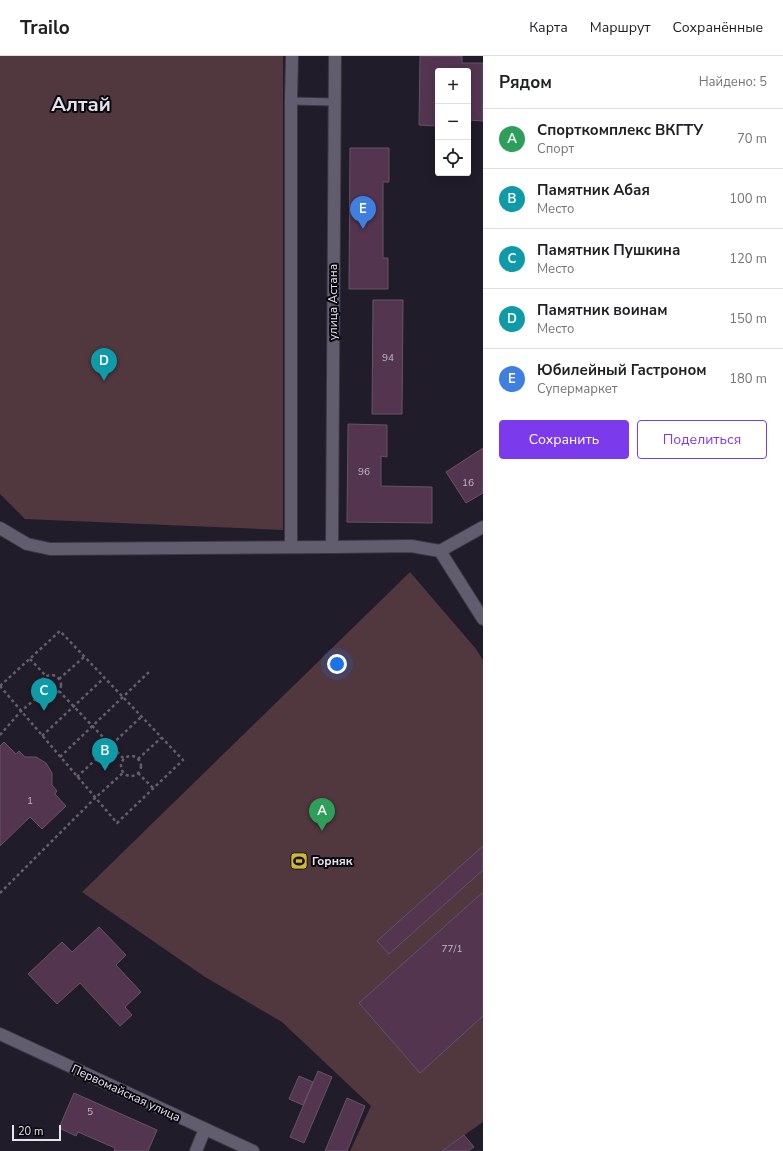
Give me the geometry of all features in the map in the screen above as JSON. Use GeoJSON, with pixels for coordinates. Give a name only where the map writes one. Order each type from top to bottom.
{"type":"FeatureCollection","features":[{"type":"Feature","properties":{"kind":"street"},"geometry":{"type":"LineString","coordinates":[[291,547],[292,56]]}},
{"type":"Feature","properties":{"kind":"street","name":"улица Астана"},"geometry":{"type":"LineString","coordinates":[[332,547],[335,56]]}},
{"type":"Feature","properties":{"kind":"street"},"geometry":{"type":"LineString","coordinates":[[1,529],[27,544],[50,549],[412,546],[440,551],[483,527]]}},
{"type":"Feature","properties":{"kind":"street"},"geometry":{"type":"LineString","coordinates":[[440,551],[483,619]]}},
{"type":"Feature","properties":{"kind":"street","name":"Первомайская улица"},"geometry":{"type":"LineString","coordinates":[[0,1034],[253,1151]]}},
{"type":"Feature","properties":{"kind":"street"},"geometry":{"type":"LineString","coordinates":[[196,1151],[205,1129]]}},
{"type":"Feature","properties":{"kind":"lane"},"geometry":{"type":"LineString","coordinates":[[291,101],[334,102]]}},
{"type":"Feature","properties":{"kind":"path"},"geometry":{"type":"LineString","coordinates":[[60,631],[183,760],[117,823],[0,686],[30,659],[60,631]]}},
{"type":"Feature","properties":{"kind":"path"},"geometry":{"type":"LineString","coordinates":[[59,679],[84,657]]}},
{"type":"Feature","properties":{"kind":"path"},"geometry":{"type":"LineString","coordinates":[[30,659],[46,676]]}},
{"type":"Feature","properties":{"kind":"path"},"geometry":{"type":"LineString","coordinates":[[60,757],[149,672]]}},
{"type":"Feature","properties":{"kind":"path"},"geometry":{"type":"LineString","coordinates":[[51,674],[59,679],[61,684],[59,691],[56,694],[51,695],[44,692],[41,685],[42,680],[46,676],[51,674]]}},
{"type":"Feature","properties":{"kind":"path"},"geometry":{"type":"LineString","coordinates":[[42,736],[104,678]]}},
{"type":"Feature","properties":{"kind":"path"},"geometry":{"type":"LineString","coordinates":[[59,691],[124,759]]}},
{"type":"Feature","properties":{"kind":"path"},"geometry":{"type":"LineString","coordinates":[[0,735],[21,711],[44,692]]}},
{"type":"Feature","properties":{"kind":"path"},"geometry":{"type":"LineString","coordinates":[[77,777],[141,717]]}},
{"type":"Feature","properties":{"kind":"path"},"geometry":{"type":"LineString","coordinates":[[138,759],[161,738]]}},
{"type":"Feature","properties":{"kind":"path"},"geometry":{"type":"LineString","coordinates":[[131,756],[138,759],[141,766],[138,773],[132,776],[126,775],[121,766],[124,759],[131,756]]}},
{"type":"Feature","properties":{"kind":"path"},"geometry":{"type":"LineString","coordinates":[[0,893],[124,772]]}},
{"type":"Feature","properties":{"kind":"path"},"geometry":{"type":"LineString","coordinates":[[138,773],[153,788]]}},
{"type":"Feature","properties":{"kind":"shaded area"},"geometry":{"type":"Polygon","coordinates":[[[0,56],[283,56],[283,530],[25,519],[0,494],[0,56]]]}},
{"type":"Feature","properties":{"kind":"shaded area","name":"Горняк"},"geometry":{"type":"Polygon","coordinates":[[[410,572],[476,649],[483,660],[483,1122],[442,1151],[350,1151],[371,1106],[282,1022],[205,977],[82,892],[410,572]]]}},
{"type":"Feature","properties":{"kind":"building"},"geometry":{"type":"Polygon","coordinates":[[[420,56],[462,56],[462,63],[483,63],[483,121],[471,120],[471,68],[435,68],[435,126],[419,125],[420,56]]]}},
{"type":"Feature","properties":{"kind":"building"},"geometry":{"type":"Polygon","coordinates":[[[350,148],[389,148],[389,182],[383,182],[383,258],[388,258],[388,289],[349,289],[350,148]]]}},
{"type":"Feature","properties":{"kind":"building"},"geometry":{"type":"Polygon","coordinates":[[[373,300],[403,300],[402,414],[372,414],[373,300]]]}},
{"type":"Feature","properties":{"kind":"building"},"geometry":{"type":"Polygon","coordinates":[[[348,424],[387,425],[387,457],[381,456],[381,486],[432,487],[432,523],[347,522],[348,424]]]}},
{"type":"Feature","properties":{"kind":"building"},"geometry":{"type":"Polygon","coordinates":[[[483,448],[483,493],[466,503],[446,472],[483,448]]]}},
{"type":"Feature","properties":{"kind":"building"},"geometry":{"type":"Polygon","coordinates":[[[4,742],[16,754],[19,751],[25,757],[36,757],[46,763],[52,773],[52,785],[57,791],[55,794],[66,806],[42,829],[30,817],[0,846],[0,746],[4,742]]]}},
{"type":"Feature","properties":{"kind":"building"},"geometry":{"type":"Polygon","coordinates":[[[483,846],[483,870],[389,954],[377,941],[483,846]]]}},
{"type":"Feature","properties":{"kind":"building"},"geometry":{"type":"Polygon","coordinates":[[[483,892],[483,1016],[420,1073],[359,1003],[483,892]]]}},
{"type":"Feature","properties":{"kind":"building"},"geometry":{"type":"Polygon","coordinates":[[[99,927],[126,955],[116,965],[141,992],[125,1007],[132,1015],[120,1026],[80,983],[57,1004],[28,974],[62,942],[72,952],[99,927]]]}},
{"type":"Feature","properties":{"kind":"building"},"geometry":{"type":"Polygon","coordinates":[[[318,1071],[332,1077],[304,1143],[290,1137],[318,1071]]]}},
{"type":"Feature","properties":{"kind":"building"},"geometry":{"type":"Polygon","coordinates":[[[299,1076],[313,1082],[303,1105],[289,1099],[299,1076]]]}},
{"type":"Feature","properties":{"kind":"building"},"geometry":{"type":"Polygon","coordinates":[[[74,1093],[157,1130],[148,1151],[114,1151],[115,1148],[78,1132],[76,1136],[59,1128],[74,1093]]]}},
{"type":"Feature","properties":{"kind":"building"},"geometry":{"type":"Polygon","coordinates":[[[347,1098],[365,1106],[347,1151],[325,1151],[347,1098]]]}},
{"type":"Feature","properties":{"kind":"building"},"geometry":{"type":"Polygon","coordinates":[[[464,1135],[474,1147],[468,1151],[442,1151],[464,1135]]]}},
{"type":"Feature","properties":{"kind":"place","name":"Юбилейный Гастроном"},"geometry":{"type":"Point","coordinates":[363,229]}},
{"type":"Feature","properties":{"kind":"place","name":"Памятник воинам"},"geometry":{"type":"Point","coordinates":[104,381]}},
{"type":"Feature","properties":{"kind":"place","name":"Памятник Пушкина"},"geometry":{"type":"Point","coordinates":[44,711]}},
{"type":"Feature","properties":{"kind":"place","name":"Памятник Абая"},"geometry":{"type":"Point","coordinates":[105,771]}},
{"type":"Feature","properties":{"kind":"place","name":"Спорткомплекс ВКГТУ"},"geometry":{"type":"Point","coordinates":[322,831]}},
{"type":"Feature","properties":{"kind":"place","name":"Горняк"},"geometry":{"type":"Point","coordinates":[299,861]}},
{"type":"Feature","properties":{"kind":"district","name":"Алтай"},"geometry":{"type":"Point","coordinates":[81,104]}}]}
